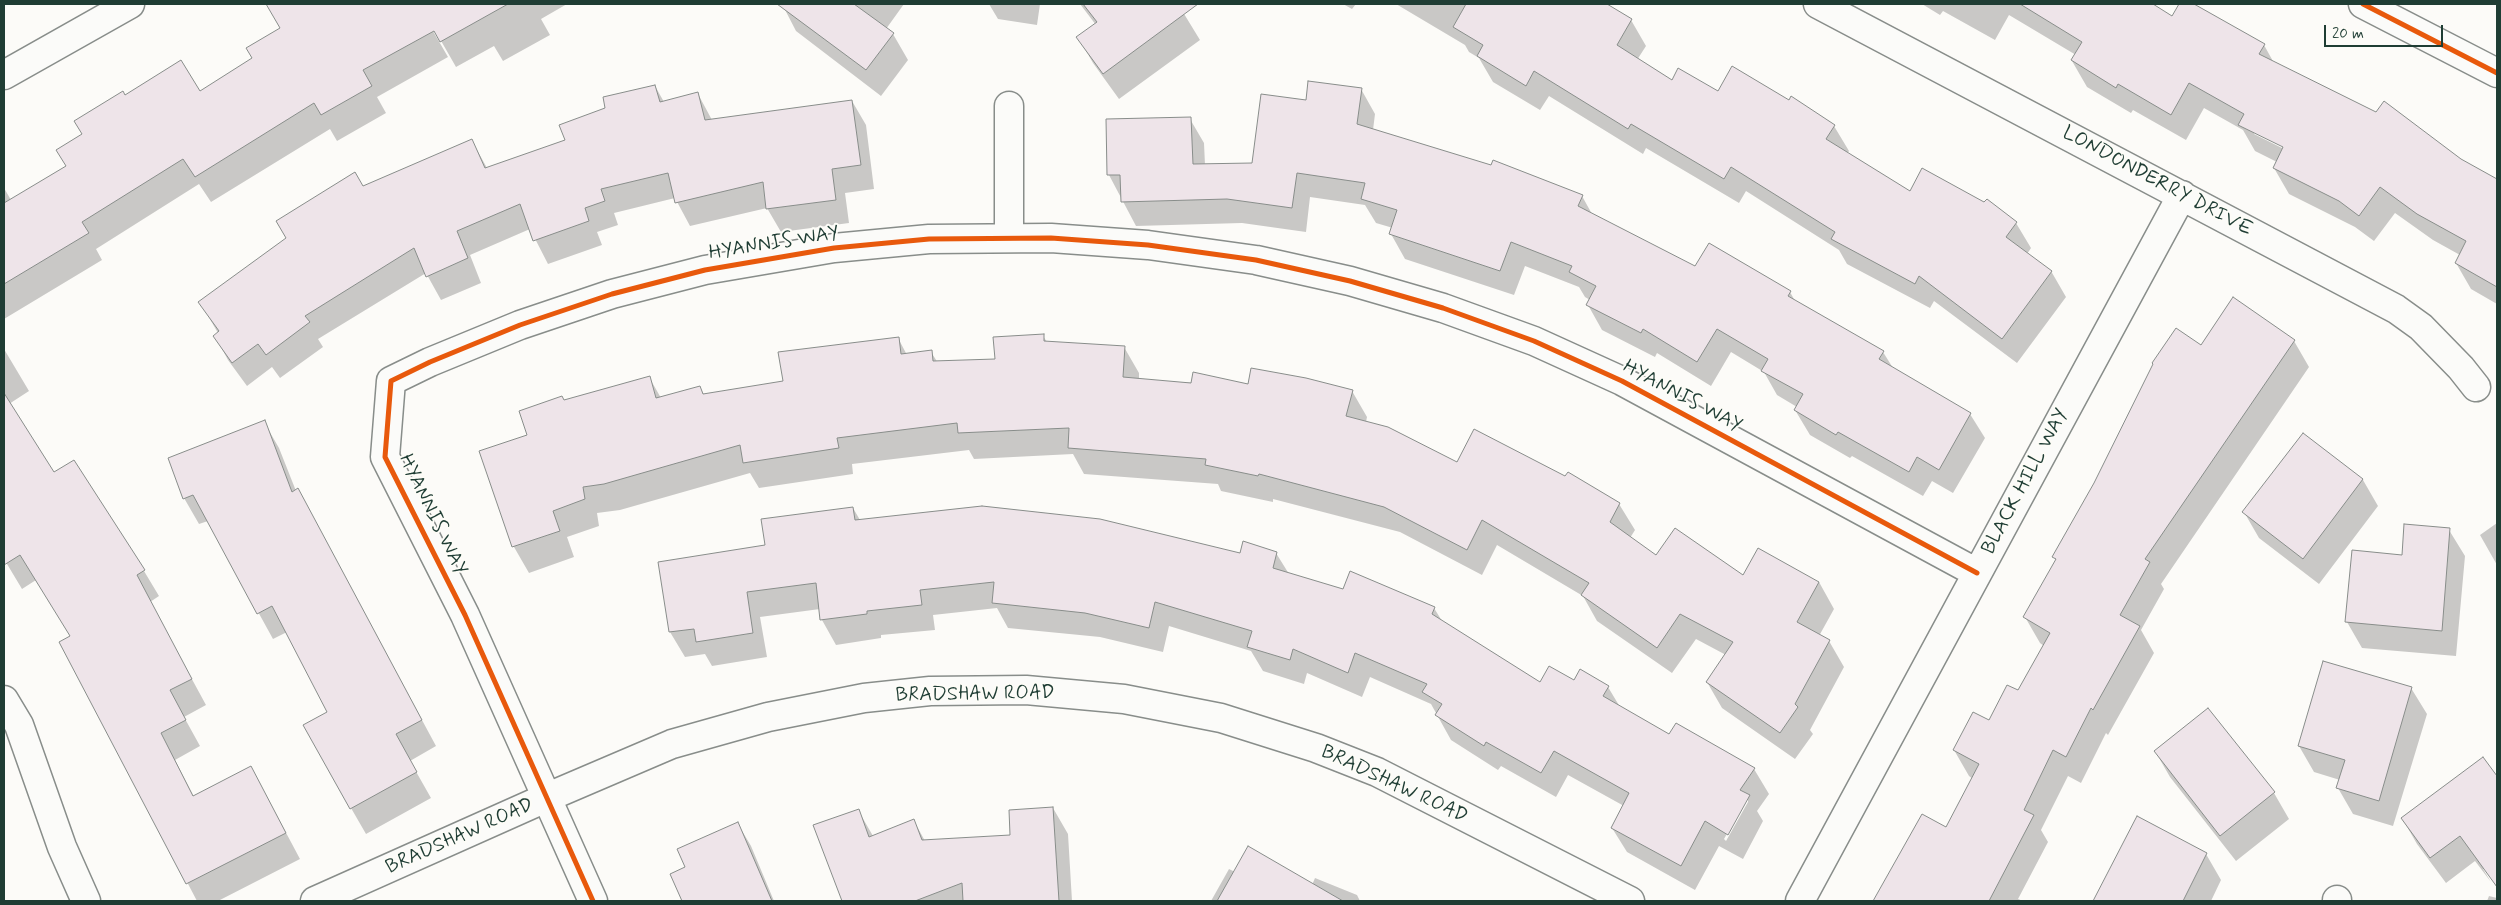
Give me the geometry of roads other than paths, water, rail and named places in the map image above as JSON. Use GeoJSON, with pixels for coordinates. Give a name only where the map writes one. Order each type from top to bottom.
{"type":"FeatureCollection","features":[{"type":"Feature","properties":{"kind":"street"},"geometry":{"type":"LineString","coordinates":[[4,75],[130,4]]}},
{"type":"Feature","properties":{"kind":"street","name":"LONDONDERRY DRIVE"},"geometry":{"type":"LineString","coordinates":[[1818,4],[2396,309],[2421,327],[2461,368],[2476,387]]}},
{"type":"Feature","properties":{"kind":"street"},"geometry":{"type":"LineString","coordinates":[[2363,4],[2497,74]]}},
{"type":"Feature","properties":{"kind":"street"},"geometry":{"type":"LineString","coordinates":[[1009,106],[1009,238]]}},
{"type":"Feature","properties":{"kind":"street","name":"BLACK HILL WAY"},"geometry":{"type":"LineString","coordinates":[[1800,901],[2182,195]]}},
{"type":"Feature","properties":{"kind":"street","name":"HYANNIS WAY"},"geometry":{"type":"LineString","coordinates":[[593,901],[465,615],[385,457],[391,381],[430,362],[520,326],[612,294],[706,270],[834,248],[929,239],[1051,238],[1148,245],[1256,260],[1350,281],[1443,308],[1534,342],[1622,382],[1977,573]]}},
{"type":"Feature","properties":{"kind":"street","name":"BRADSHAW ROAD"},"geometry":{"type":"LineString","coordinates":[[316,901],[548,797],[672,744],[768,716],[864,698],[930,691],[1026,690],[1124,699],[1221,718],[1316,748],[1368,769],[1630,901]]}},
{"type":"Feature","properties":{"kind":"street"},"geometry":{"type":"LineString","coordinates":[[4,700],[19,725],[62,847],[86,901]]}}]}
